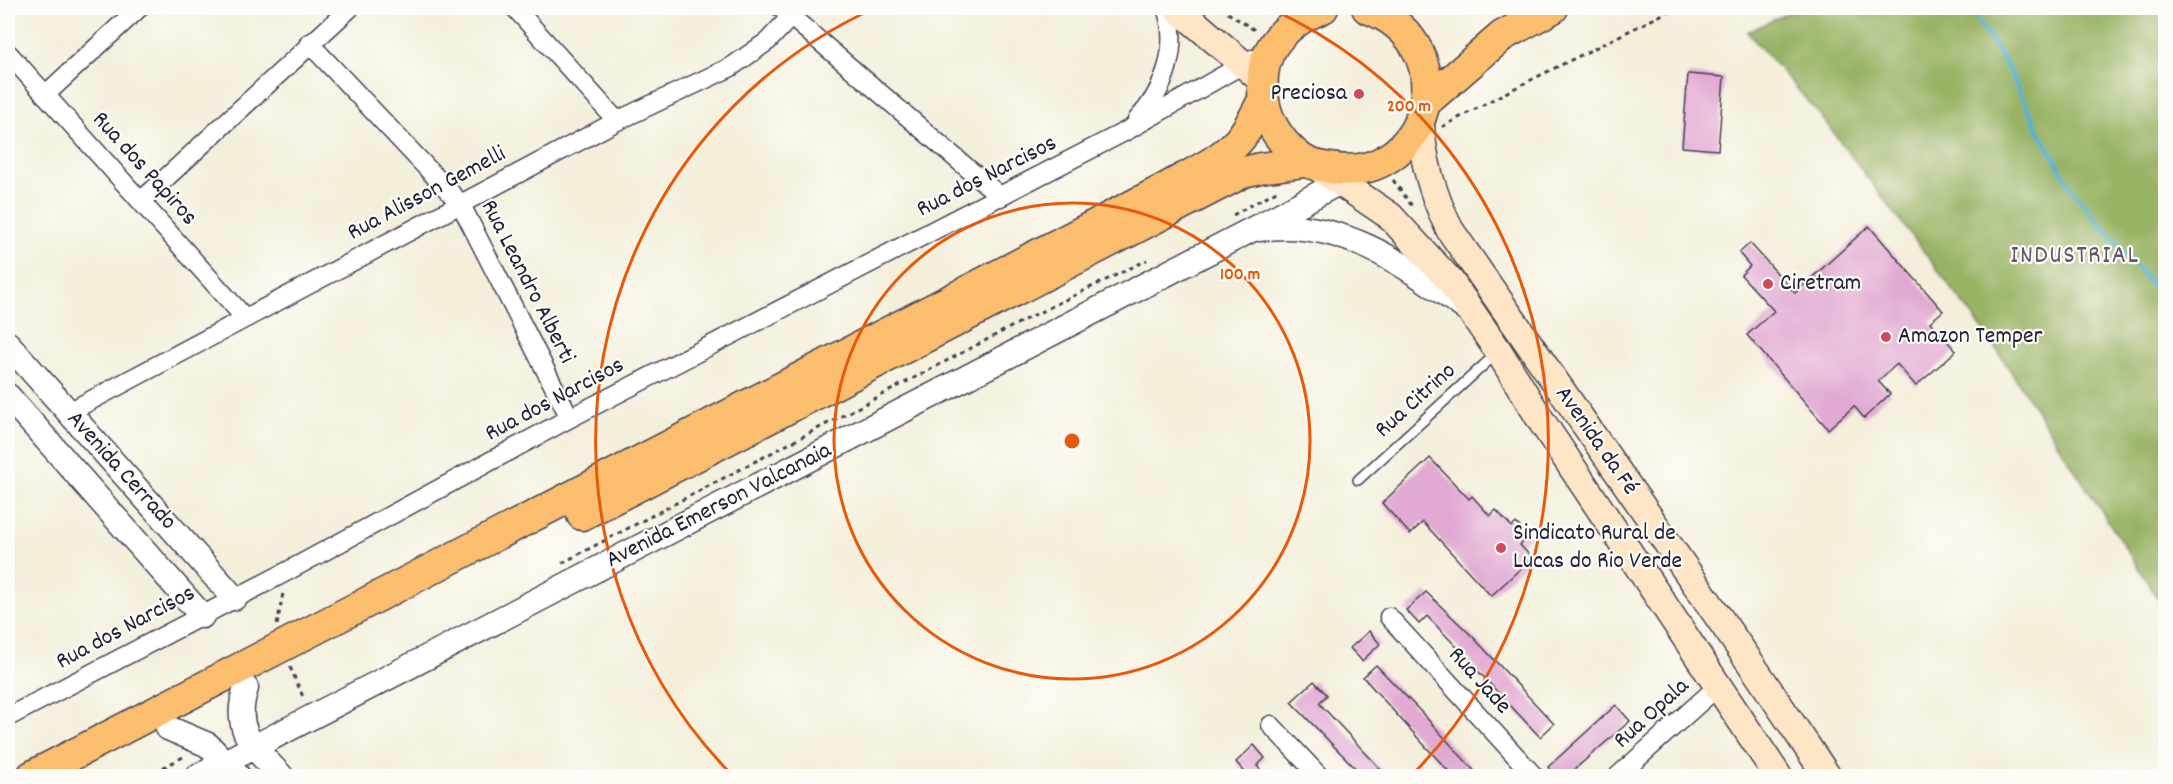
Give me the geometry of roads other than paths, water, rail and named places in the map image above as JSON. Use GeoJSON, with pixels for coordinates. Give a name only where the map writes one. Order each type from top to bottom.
{"type":"FeatureCollection","features":[{"type":"Feature","properties":{"kind":"main road"},"geometry":{"type":"LineString","coordinates":[[1177,8],[1257,82],[1267,116],[1278,137],[1303,171]]}},
{"type":"Feature","properties":{"kind":"main road"},"geometry":{"type":"LineString","coordinates":[[32,777],[1218,159],[1238,141],[1250,125],[1257,82],[1274,45],[1286,29],[1304,15],[1323,8]]}},
{"type":"Feature","properties":{"kind":"main road"},"geometry":{"type":"LineString","coordinates":[[1366,8],[1383,14],[1401,26],[1414,44],[1424,64],[1427,83],[1422,120]]}},
{"type":"Feature","properties":{"kind":"main road"},"geometry":{"type":"LineString","coordinates":[[75,777],[1244,172],[1260,168],[1303,171],[1340,170],[1352,175],[1388,158],[1407,142],[1422,120],[1502,36],[1553,8]]}},
{"type":"Feature","properties":{"kind":"main road","name":"Avenida da Fé"},"geometry":{"type":"LineString","coordinates":[[1422,120],[1428,176],[1434,198],[1450,230],[1827,777]]}},
{"type":"Feature","properties":{"kind":"main road","name":"Avenida da Fé"},"geometry":{"type":"LineString","coordinates":[[1352,175],[1450,281],[1499,351],[1542,422],[1771,766]]}},
{"type":"Feature","properties":{"kind":"main road"},"geometry":{"type":"LineString","coordinates":[[1663,604],[1674,585],[1680,582],[1693,582]]}},
{"type":"Feature","properties":{"kind":"main road"},"geometry":{"type":"LineString","coordinates":[[1771,766],[1794,744],[1796,732]]}},
{"type":"Feature","properties":{"kind":"street"},"geometry":{"type":"LineString","coordinates":[[45,95],[139,8]]}},
{"type":"Feature","properties":{"kind":"street"},"geometry":{"type":"LineString","coordinates":[[141,201],[309,43],[350,8]]}},
{"type":"Feature","properties":{"kind":"street"},"geometry":{"type":"LineString","coordinates":[[515,8],[617,121]]}},
{"type":"Feature","properties":{"kind":"street","name":"Rua dos Narcisos"},"geometry":{"type":"LineString","coordinates":[[1128,130],[1151,103],[1167,69],[1172,49],[1172,31],[1166,8]]}},
{"type":"Feature","properties":{"kind":"street"},"geometry":{"type":"LineString","coordinates":[[790,11],[1001,197]]}},
{"type":"Feature","properties":{"kind":"street","name":"Rua Alisson Gemelli"},"geometry":{"type":"LineString","coordinates":[[69,412],[617,121],[731,67],[757,50],[790,11]]}},
{"type":"Feature","properties":{"kind":"street","name":"Rua Leandro Alberti"},"geometry":{"type":"LineString","coordinates":[[309,43],[460,203],[570,418]]}},
{"type":"Feature","properties":{"kind":"street","name":"Rua dos Papiros"},"geometry":{"type":"LineString","coordinates":[[8,53],[245,318]]}},
{"type":"Feature","properties":{"kind":"street","name":"Rua dos Narcisos"},"geometry":{"type":"LineString","coordinates":[[8,717],[202,616],[570,418],[1128,130],[1257,82]]}},
{"type":"Feature","properties":{"kind":"street"},"geometry":{"type":"LineString","coordinates":[[1235,226],[1352,175]]}},
{"type":"Feature","properties":{"kind":"street"},"geometry":{"type":"LineString","coordinates":[[1235,226],[1256,230],[1285,227],[1312,229],[1337,234],[1400,263],[1474,315]]}},
{"type":"Feature","properties":{"kind":"street","name":"Avenida Emerson Valcanaia"},"geometry":{"type":"LineString","coordinates":[[198,777],[231,770],[255,748],[1235,226]]}},
{"type":"Feature","properties":{"kind":"street","name":"Avenida Cerrado"},"geometry":{"type":"LineString","coordinates":[[8,344],[234,598]]}},
{"type":"Feature","properties":{"kind":"street","name":"Avenida Cerrado"},"geometry":{"type":"LineString","coordinates":[[8,396],[202,616]]}},
{"type":"Feature","properties":{"kind":"street","name":"Rua Jade"},"geometry":{"type":"LineString","coordinates":[[1389,617],[1534,777]]}},
{"type":"Feature","properties":{"kind":"street","name":"Rua Opala"},"geometry":{"type":"LineString","coordinates":[[1618,777],[1717,687]]}},
{"type":"Feature","properties":{"kind":"street"},"geometry":{"type":"LineString","coordinates":[[246,688],[241,703],[244,728],[255,748],[281,777]]}},
{"type":"Feature","properties":{"kind":"street"},"geometry":{"type":"LineString","coordinates":[[1271,725],[1319,777]]}},
{"type":"Feature","properties":{"kind":"street"},"geometry":{"type":"LineString","coordinates":[[168,728],[200,740],[231,770]]}},
{"type":"Feature","properties":{"kind":"lane","name":"Rua Citrino"},"geometry":{"type":"LineString","coordinates":[[1358,480],[1499,351]]}},
{"type":"Feature","properties":{"kind":"waterway"},"geometry":{"type":"LineString","coordinates":[[1970,8],[2005,63],[2039,131],[2073,191],[2166,302]]}},
{"type":"Feature","properties":{"kind":"place","name":"Preciosa"},"geometry":{"type":"Point","coordinates":[1359,94]}},
{"type":"Feature","properties":{"kind":"place","name":"Ciretram"},"geometry":{"type":"Point","coordinates":[1768,284]}},
{"type":"Feature","properties":{"kind":"place","name":"Amazon Temper"},"geometry":{"type":"Point","coordinates":[1886,337]}},
{"type":"Feature","properties":{"kind":"place","name":"Sindicato Rural de Lucas do Rio Verde"},"geometry":{"type":"Point","coordinates":[1501,548]}},
{"type":"Feature","properties":{"kind":"district","name":"INDUSTRIAL"},"geometry":{"type":"Point","coordinates":[2075,256]}}]}
